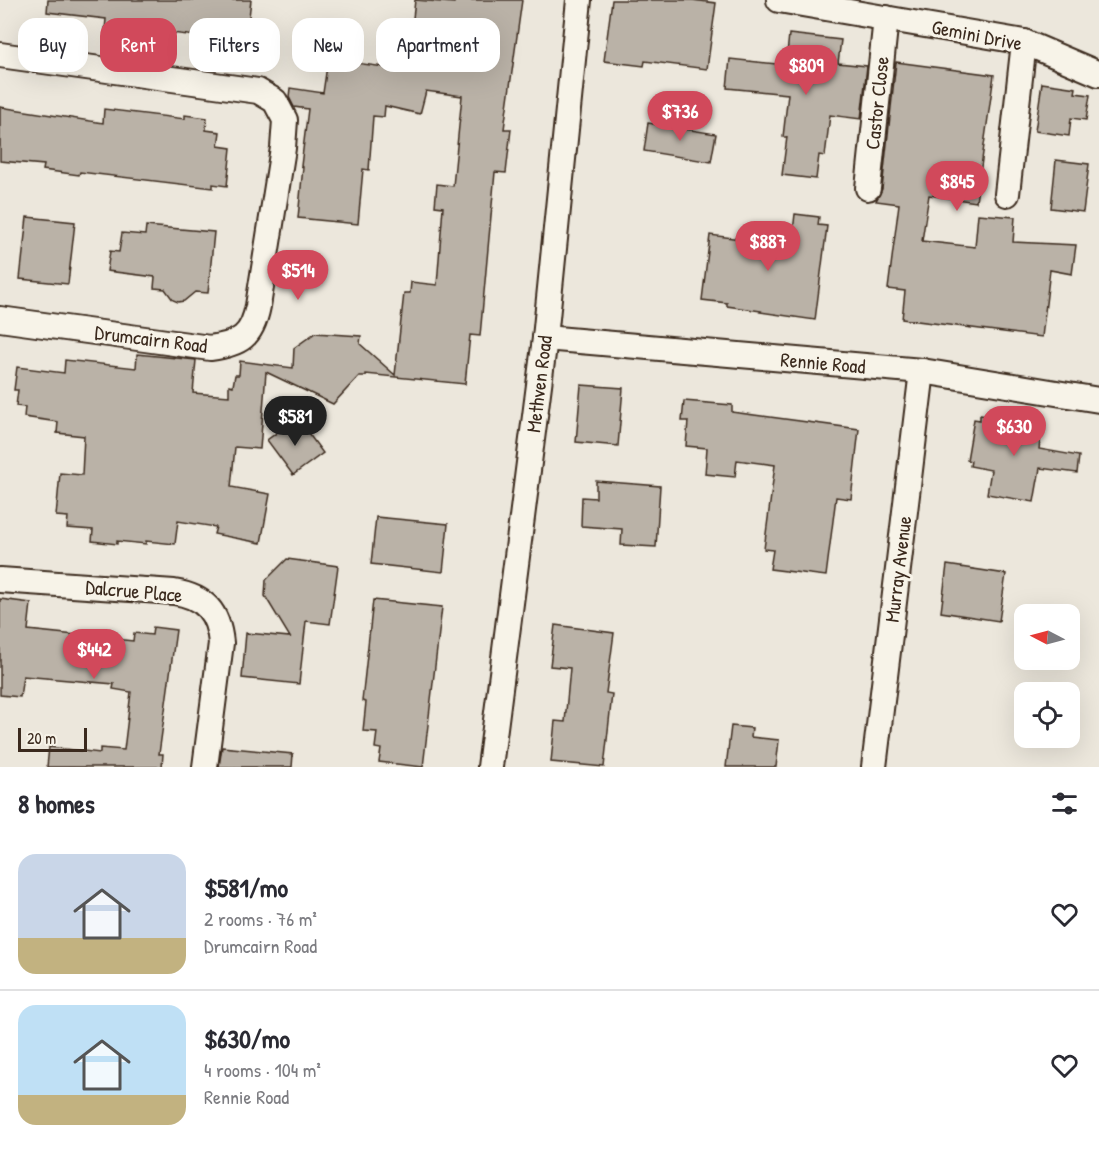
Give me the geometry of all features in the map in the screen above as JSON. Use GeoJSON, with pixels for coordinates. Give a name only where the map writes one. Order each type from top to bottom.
{"type":"FeatureCollection","features":[{"type":"Feature","properties":{"kind":"street","name":"Methven Road"},"geometry":{"type":"LineString","coordinates":[[490,767],[545,338],[579,0]]}},
{"type":"Feature","properties":{"kind":"street","name":"Gemini Drive"},"geometry":{"type":"LineString","coordinates":[[779,0],[1024,42],[1099,74]]}},
{"type":"Feature","properties":{"kind":"street","name":"Castor Close"},"geometry":{"type":"LineString","coordinates":[[868,188],[886,18]]}},
{"type":"Feature","properties":{"kind":"street"},"geometry":{"type":"LineString","coordinates":[[1007,194],[1024,42]]}},
{"type":"Feature","properties":{"kind":"street","name":"Drumcairn Road"},"geometry":{"type":"LineString","coordinates":[[0,54],[258,91],[275,101],[285,120],[283,148],[258,306],[254,325],[243,338],[226,346],[210,348],[0,319]]}},
{"type":"Feature","properties":{"kind":"street","name":"Rennie Road"},"geometry":{"type":"LineString","coordinates":[[545,338],[922,371],[1099,400]]}},
{"type":"Feature","properties":{"kind":"street","name":"Murray Avenue"},"geometry":{"type":"LineString","coordinates":[[874,767],[922,371]]}},
{"type":"Feature","properties":{"kind":"street","name":"Dalcrue Place"},"geometry":{"type":"LineString","coordinates":[[0,580],[174,592],[189,595],[203,602],[213,613],[219,628],[221,643],[205,767]]}},
{"type":"Feature","properties":{"kind":"building"},"geometry":{"type":"Polygon","coordinates":[[[48,0],[251,0],[249,18],[189,18],[189,35],[177,34],[177,18],[100,18],[47,12],[48,0]]]}},
{"type":"Feature","properties":{"kind":"building"},"geometry":{"type":"Polygon","coordinates":[[[415,0],[454,3],[455,0],[522,0],[504,129],[511,129],[506,173],[495,172],[480,336],[470,335],[465,384],[366,374],[366,376],[359,376],[333,404],[266,372],[260,449],[235,447],[231,487],[270,494],[261,543],[214,534],[216,527],[178,521],[175,544],[117,541],[117,544],[92,541],[93,530],[67,528],[68,517],[56,516],[60,473],[82,475],[84,436],[57,433],[58,422],[24,417],[25,407],[16,406],[18,390],[14,390],[17,367],[64,373],[65,360],[136,368],[137,354],[196,360],[193,393],[229,396],[229,385],[233,386],[235,375],[239,375],[240,361],[293,368],[294,348],[315,333],[361,336],[360,344],[395,375],[404,293],[410,293],[411,282],[437,285],[443,207],[435,206],[437,184],[453,186],[462,96],[426,91],[420,114],[385,106],[384,117],[373,116],[369,170],[363,169],[358,224],[298,218],[308,109],[294,107],[289,97],[290,88],[323,93],[326,72],[364,72],[364,64],[376,66],[376,72],[500,72],[500,18],[413,18],[415,0]]]}},
{"type":"Feature","properties":{"kind":"building"},"geometry":{"type":"Polygon","coordinates":[[[612,0],[692,0],[716,3],[707,69],[645,61],[644,66],[604,61],[612,0]]]}},
{"type":"Feature","properties":{"kind":"building"},"geometry":{"type":"Polygon","coordinates":[[[789,34],[841,40],[838,63],[867,66],[861,119],[830,115],[825,156],[819,155],[816,179],[782,175],[787,137],[783,137],[788,94],[727,88],[730,59],[786,65],[789,34]]]}},
{"type":"Feature","properties":{"kind":"building"},"geometry":{"type":"Polygon","coordinates":[[[896,62],[994,75],[976,202],[929,195],[922,241],[975,247],[978,214],[1015,217],[1013,242],[1076,245],[1072,274],[1050,270],[1042,337],[902,319],[905,291],[888,289],[899,204],[876,201],[882,189],[896,62]]]}},
{"type":"Feature","properties":{"kind":"building"},"geometry":{"type":"Polygon","coordinates":[[[1042,83],[1076,88],[1075,93],[1090,95],[1086,120],[1071,118],[1069,136],[1035,131],[1042,83]]]}},
{"type":"Feature","properties":{"kind":"building"},"geometry":{"type":"Polygon","coordinates":[[[0,107],[103,123],[104,109],[185,119],[185,115],[207,118],[206,130],[220,132],[218,146],[231,148],[227,186],[213,184],[213,188],[80,172],[79,175],[43,170],[44,165],[0,161],[0,107]]]}},
{"type":"Feature","properties":{"kind":"building"},"geometry":{"type":"Polygon","coordinates":[[[648,123],[716,134],[711,162],[644,151],[648,123]]]}},
{"type":"Feature","properties":{"kind":"building"},"geometry":{"type":"Polygon","coordinates":[[[1056,160],[1089,164],[1083,212],[1051,208],[1056,160]]]}},
{"type":"Feature","properties":{"kind":"building"},"geometry":{"type":"Polygon","coordinates":[[[795,214],[819,217],[818,225],[827,226],[815,320],[702,300],[710,235],[756,241],[755,246],[791,249],[795,214]]]}},
{"type":"Feature","properties":{"kind":"building"},"geometry":{"type":"Polygon","coordinates":[[[27,217],[75,222],[68,284],[20,279],[27,217]]]}},
{"type":"Feature","properties":{"kind":"building"},"geometry":{"type":"Polygon","coordinates":[[[146,226],[214,232],[208,293],[195,292],[184,301],[178,302],[173,300],[165,289],[154,288],[155,277],[107,271],[110,251],[119,252],[122,233],[145,235],[146,226]]]}},
{"type":"Feature","properties":{"kind":"building"},"geometry":{"type":"Polygon","coordinates":[[[581,385],[623,388],[618,446],[576,442],[581,385]]]}},
{"type":"Feature","properties":{"kind":"building"},"geometry":{"type":"Polygon","coordinates":[[[684,401],[732,405],[732,412],[859,429],[851,499],[836,497],[826,576],[770,569],[773,550],[764,549],[775,465],[737,460],[735,477],[705,474],[707,448],[686,446],[688,421],[682,421],[684,401]]]}},
{"type":"Feature","properties":{"kind":"building"},"geometry":{"type":"Polygon","coordinates":[[[980,415],[1042,425],[1039,449],[1079,456],[1077,473],[1040,468],[1034,502],[987,494],[991,470],[970,466],[971,461],[967,460],[974,419],[980,420],[980,415]]]}},
{"type":"Feature","properties":{"kind":"building"},"geometry":{"type":"Polygon","coordinates":[[[297,418],[323,453],[293,475],[267,440],[297,418]]]}},
{"type":"Feature","properties":{"kind":"building"},"geometry":{"type":"Polygon","coordinates":[[[596,481],[660,486],[656,547],[621,545],[622,529],[581,526],[582,497],[596,498],[596,481]]]}},
{"type":"Feature","properties":{"kind":"building"},"geometry":{"type":"Polygon","coordinates":[[[376,517],[448,524],[443,572],[371,564],[376,517]]]}},
{"type":"Feature","properties":{"kind":"building"},"geometry":{"type":"Polygon","coordinates":[[[287,559],[338,566],[330,624],[306,621],[299,684],[242,678],[246,633],[290,637],[265,596],[266,580],[287,559]]]}},
{"type":"Feature","properties":{"kind":"building"},"geometry":{"type":"Polygon","coordinates":[[[947,565],[1006,574],[999,621],[941,612],[947,565]]]}},
{"type":"Feature","properties":{"kind":"building"},"geometry":{"type":"Polygon","coordinates":[[[0,599],[31,603],[28,630],[133,641],[134,633],[152,635],[153,627],[176,630],[159,754],[163,754],[162,767],[47,767],[49,747],[100,753],[100,748],[124,750],[131,692],[113,689],[114,684],[23,676],[20,697],[0,695],[0,599]]]}},
{"type":"Feature","properties":{"kind":"building"},"geometry":{"type":"Polygon","coordinates":[[[373,600],[442,607],[423,767],[379,762],[381,749],[375,748],[377,732],[363,731],[366,702],[362,701],[373,600]]]}},
{"type":"Feature","properties":{"kind":"building"},"geometry":{"type":"Polygon","coordinates":[[[555,625],[614,633],[606,693],[612,694],[604,767],[551,762],[555,721],[565,722],[570,668],[550,666],[555,625]]]}},
{"type":"Feature","properties":{"kind":"building"},"geometry":{"type":"Polygon","coordinates":[[[731,726],[752,728],[751,737],[779,740],[776,767],[726,767],[731,726]]]}},
{"type":"Feature","properties":{"kind":"building"},"geometry":{"type":"Polygon","coordinates":[[[222,747],[293,754],[292,767],[219,767],[222,747]]]}}]}
